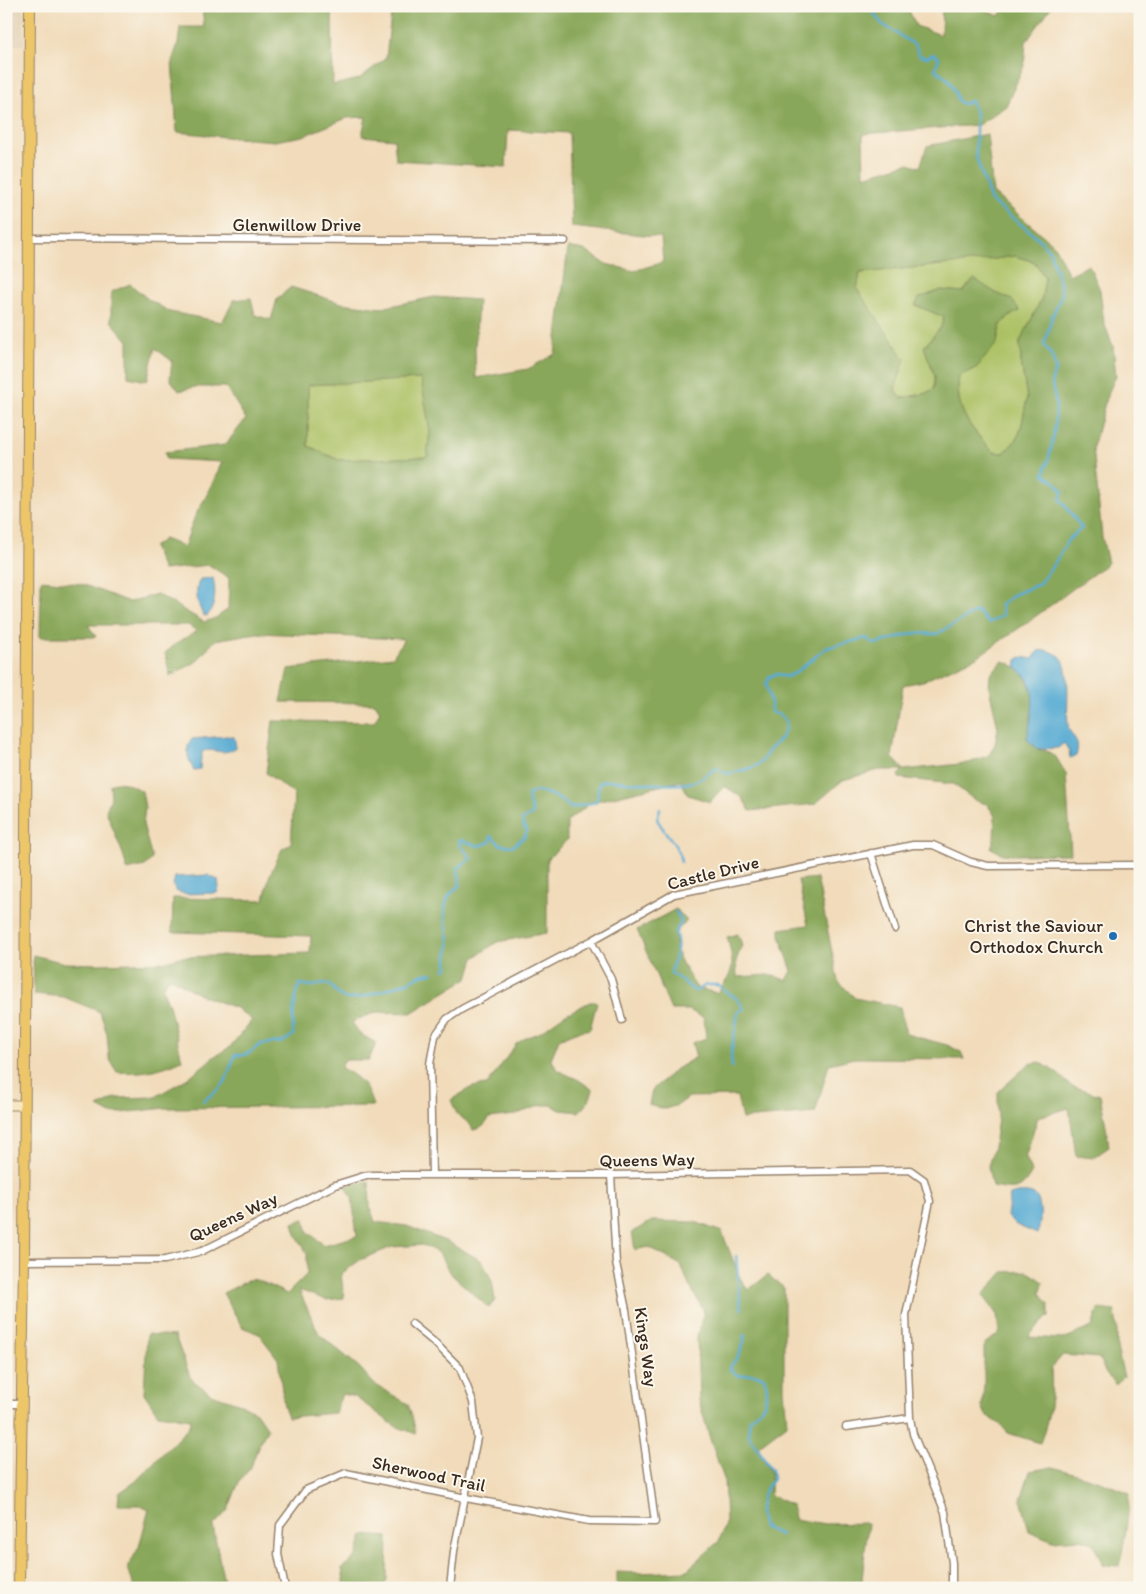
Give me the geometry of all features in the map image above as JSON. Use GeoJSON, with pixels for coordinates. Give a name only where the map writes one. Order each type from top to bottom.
{"type":"FeatureCollection","features":[{"type":"Feature","properties":{"kind":"main road"},"geometry":{"type":"LineString","coordinates":[[19,1588],[24,1261],[30,6]]}},
{"type":"Feature","properties":{"kind":"street","name":"Glenwillow Drive"},"geometry":{"type":"LineString","coordinates":[[28,238],[565,242]]}},
{"type":"Feature","properties":{"kind":"street","name":"Castle Drive"},"geometry":{"type":"LineString","coordinates":[[432,1175],[430,1064],[435,1036],[447,1019],[462,1009],[591,941],[674,894],[912,845],[933,845],[971,862],[988,866],[1140,864]]}},
{"type":"Feature","properties":{"kind":"street"},"geometry":{"type":"LineString","coordinates":[[871,853],[895,930]]}},
{"type":"Feature","properties":{"kind":"street"},"geometry":{"type":"LineString","coordinates":[[591,941],[611,979],[622,1020]]}},
{"type":"Feature","properties":{"kind":"street"},"geometry":{"type":"LineString","coordinates":[[6,1105],[24,1105]]}},
{"type":"Feature","properties":{"kind":"street","name":"Queens Way"},"geometry":{"type":"LineString","coordinates":[[24,1261],[165,1260],[202,1251],[335,1185],[367,1175],[611,1175],[910,1170],[924,1180],[930,1201],[906,1315],[910,1418],[913,1434],[945,1512],[952,1562],[952,1588]]}},
{"type":"Feature","properties":{"kind":"street","name":"Kings Way"},"geometry":{"type":"LineString","coordinates":[[611,1175],[616,1263],[626,1310],[655,1522]]}},
{"type":"Feature","properties":{"kind":"street"},"geometry":{"type":"LineString","coordinates":[[412,1324],[435,1343],[460,1368],[473,1402],[477,1438],[454,1551],[450,1588]]}},
{"type":"Feature","properties":{"kind":"street"},"geometry":{"type":"LineString","coordinates":[[6,1404],[21,1404]]}},
{"type":"Feature","properties":{"kind":"street"},"geometry":{"type":"LineString","coordinates":[[846,1427],[910,1418]]}},
{"type":"Feature","properties":{"kind":"street","name":"Sherwood Trail"},"geometry":{"type":"LineString","coordinates":[[285,1588],[278,1554],[280,1525],[306,1490],[346,1472],[466,1498],[589,1521],[655,1522]]}},
{"type":"Feature","properties":{"kind":"shaded area"},"geometry":{"type":"Polygon","coordinates":[[[6,6],[24,6],[24,45],[6,45],[6,6]]]}},
{"type":"Feature","properties":{"kind":"green space"},"geometry":{"type":"Polygon","coordinates":[[[202,6],[332,6],[333,85],[359,79],[386,58],[392,6],[907,6],[916,26],[941,35],[942,6],[984,6],[983,9],[999,16],[1005,6],[1052,6],[1026,42],[1024,66],[1006,106],[978,125],[863,134],[864,176],[909,163],[920,167],[927,146],[987,134],[993,193],[1054,245],[1069,275],[1089,265],[1100,290],[1104,323],[1113,346],[1116,376],[1107,396],[1093,447],[1102,537],[1108,563],[977,657],[923,681],[903,685],[892,757],[904,770],[969,763],[989,755],[995,744],[998,728],[989,687],[990,675],[1002,661],[1010,664],[1022,673],[1030,686],[1033,710],[1030,722],[1038,749],[1049,752],[1056,757],[1066,774],[1071,854],[1015,855],[1003,854],[991,848],[994,839],[995,816],[987,804],[976,801],[953,784],[899,778],[898,775],[903,770],[879,770],[843,780],[815,804],[750,811],[742,797],[724,786],[710,802],[688,795],[681,781],[592,802],[567,821],[567,840],[547,860],[547,933],[497,942],[474,958],[468,978],[411,1013],[376,1012],[352,1022],[360,1034],[376,1043],[369,1060],[344,1060],[341,1068],[362,1083],[368,1092],[373,1106],[166,1108],[111,1114],[98,1107],[116,1098],[155,1097],[188,1078],[215,1056],[230,1047],[252,1020],[236,1008],[200,995],[170,977],[162,988],[169,1005],[182,1060],[151,1070],[117,1072],[109,1058],[107,1034],[100,1012],[64,997],[34,994],[33,955],[65,963],[100,964],[163,962],[180,957],[310,953],[311,936],[172,932],[173,898],[264,900],[269,877],[282,849],[291,844],[294,794],[266,773],[273,721],[374,722],[380,711],[375,703],[281,702],[288,669],[393,657],[404,639],[257,633],[215,640],[196,662],[170,676],[165,653],[178,642],[197,631],[188,625],[88,625],[96,637],[40,637],[41,580],[82,584],[129,602],[157,594],[204,622],[216,618],[228,609],[229,578],[209,565],[163,570],[153,547],[164,539],[184,547],[195,516],[222,462],[166,459],[165,452],[225,445],[246,419],[226,387],[195,387],[179,391],[170,379],[172,361],[155,348],[147,381],[128,377],[128,341],[111,321],[111,292],[130,284],[148,299],[170,312],[222,322],[234,300],[251,298],[255,315],[271,320],[277,299],[291,287],[341,303],[381,308],[434,297],[478,300],[475,349],[476,378],[528,369],[555,354],[568,247],[584,250],[606,264],[634,271],[663,262],[661,237],[572,227],[569,133],[508,130],[506,167],[396,160],[394,139],[362,136],[366,117],[347,118],[303,136],[275,141],[177,132],[172,61],[178,44],[180,27],[204,27],[202,6]],[[1015,256],[860,273],[857,289],[905,359],[895,389],[901,398],[924,394],[934,389],[935,376],[924,347],[941,327],[944,317],[915,305],[919,298],[941,290],[963,292],[974,279],[996,293],[1012,300],[1020,311],[1009,316],[1000,326],[997,343],[976,368],[959,376],[958,388],[962,409],[971,427],[993,452],[1004,453],[1016,440],[1021,429],[1027,398],[1020,342],[1042,298],[1045,278],[1035,262],[1015,256]],[[421,379],[308,385],[308,446],[339,460],[427,457],[430,431],[421,379]]]}},
{"type":"Feature","properties":{"kind":"green space"},"geometry":{"type":"Polygon","coordinates":[[[6,126],[10,126],[9,263],[6,263],[6,126]]]}},
{"type":"Feature","properties":{"kind":"green space"},"geometry":{"type":"Polygon","coordinates":[[[1015,256],[1034,262],[1045,277],[1042,298],[1020,342],[1027,398],[1021,429],[1016,440],[1004,453],[993,452],[971,426],[962,409],[958,388],[959,376],[976,368],[997,343],[1000,326],[1009,316],[1020,311],[1012,300],[969,284],[963,292],[941,290],[915,305],[944,317],[941,327],[924,347],[935,376],[934,389],[924,394],[901,398],[895,390],[857,289],[860,273],[1015,256]]]}},
{"type":"Feature","properties":{"kind":"green space"},"geometry":{"type":"Polygon","coordinates":[[[421,379],[430,431],[427,457],[339,460],[308,446],[308,385],[421,379]]]}},
{"type":"Feature","properties":{"kind":"green space"},"geometry":{"type":"Polygon","coordinates":[[[116,782],[126,783],[142,791],[145,808],[143,824],[152,859],[145,866],[127,870],[123,854],[106,811],[111,798],[110,785],[116,782]]]}},
{"type":"Feature","properties":{"kind":"green space"},"geometry":{"type":"Polygon","coordinates":[[[817,878],[838,981],[855,998],[900,1007],[906,1034],[947,1045],[961,1052],[964,1059],[854,1058],[829,1064],[815,1113],[742,1119],[737,1096],[689,1097],[678,1105],[665,1109],[649,1105],[652,1090],[676,1069],[696,1057],[692,1043],[706,1038],[704,1018],[689,1010],[671,1010],[637,930],[676,909],[687,921],[676,933],[676,947],[681,962],[697,988],[717,993],[728,979],[732,960],[727,937],[738,934],[742,945],[736,961],[737,977],[769,975],[787,980],[792,971],[780,936],[780,929],[808,925],[798,880],[817,878]]]}},
{"type":"Feature","properties":{"kind":"green space"},"geometry":{"type":"Polygon","coordinates":[[[590,1002],[597,1002],[590,1029],[559,1039],[551,1059],[559,1071],[579,1080],[593,1090],[589,1101],[579,1112],[560,1110],[552,1105],[542,1105],[514,1115],[489,1118],[483,1126],[473,1130],[470,1124],[457,1114],[451,1100],[472,1087],[487,1085],[516,1044],[527,1037],[539,1033],[564,1015],[590,1002]]]}},
{"type":"Feature","properties":{"kind":"green space"},"geometry":{"type":"Polygon","coordinates":[[[1040,1062],[1057,1073],[1071,1086],[1100,1095],[1109,1147],[1093,1158],[1076,1156],[1069,1108],[1038,1117],[1025,1158],[1032,1172],[1028,1179],[1016,1189],[992,1187],[988,1166],[994,1147],[998,1118],[998,1092],[1029,1064],[1040,1062]]]}},
{"type":"Feature","properties":{"kind":"green space"},"geometry":{"type":"Polygon","coordinates":[[[369,1181],[370,1207],[375,1222],[407,1226],[448,1242],[482,1261],[492,1281],[495,1300],[489,1308],[453,1276],[439,1253],[423,1245],[392,1247],[360,1260],[341,1274],[344,1298],[326,1300],[299,1290],[319,1334],[359,1367],[374,1384],[408,1404],[416,1434],[395,1426],[355,1397],[342,1394],[335,1413],[288,1417],[284,1406],[278,1359],[259,1334],[242,1327],[223,1293],[251,1279],[260,1281],[287,1294],[307,1274],[307,1253],[296,1234],[293,1223],[304,1219],[308,1232],[324,1245],[357,1236],[352,1197],[345,1186],[369,1181]]]}},
{"type":"Feature","properties":{"kind":"green space"},"geometry":{"type":"Polygon","coordinates":[[[652,1221],[695,1222],[722,1232],[740,1278],[748,1290],[768,1275],[784,1288],[784,1389],[787,1424],[758,1446],[771,1473],[770,1495],[792,1505],[794,1519],[825,1524],[868,1523],[862,1580],[865,1588],[625,1588],[617,1584],[617,1572],[686,1571],[719,1541],[726,1521],[724,1479],[699,1401],[697,1336],[704,1311],[689,1285],[681,1265],[648,1247],[635,1250],[632,1232],[652,1221]]]}},
{"type":"Feature","properties":{"kind":"green space"},"geometry":{"type":"Polygon","coordinates":[[[1027,1271],[1044,1282],[1040,1293],[1049,1304],[1049,1316],[1028,1337],[1063,1339],[1092,1327],[1098,1309],[1115,1311],[1117,1348],[1124,1377],[1116,1385],[1106,1374],[1099,1358],[1063,1355],[1051,1368],[1052,1388],[1050,1406],[1040,1443],[1008,1433],[1000,1424],[986,1415],[982,1407],[984,1344],[999,1334],[997,1315],[983,1295],[1003,1272],[1027,1271]]]}},
{"type":"Feature","properties":{"kind":"green space"},"geometry":{"type":"Polygon","coordinates":[[[147,1334],[175,1336],[191,1379],[211,1394],[241,1404],[256,1412],[268,1429],[259,1444],[251,1467],[239,1482],[228,1510],[213,1526],[225,1588],[134,1587],[128,1567],[139,1547],[149,1509],[140,1505],[118,1505],[119,1493],[135,1482],[188,1428],[191,1419],[158,1414],[144,1393],[147,1334]]]}},
{"type":"Feature","properties":{"kind":"green space"},"geometry":{"type":"Polygon","coordinates":[[[1052,1467],[1097,1480],[1130,1493],[1126,1530],[1119,1566],[1103,1565],[1093,1543],[1080,1539],[1053,1541],[1029,1531],[1021,1499],[1030,1471],[1052,1467]]]}},
{"type":"Feature","properties":{"kind":"green space"},"geometry":{"type":"Polygon","coordinates":[[[363,1535],[388,1537],[387,1580],[383,1588],[361,1586],[361,1588],[345,1588],[342,1568],[356,1557],[363,1535]]]}},
{"type":"Feature","properties":{"kind":"water"},"geometry":{"type":"Polygon","coordinates":[[[213,578],[215,598],[207,616],[203,615],[199,606],[197,588],[200,579],[213,578]]]}},
{"type":"Feature","properties":{"kind":"water"},"geometry":{"type":"Polygon","coordinates":[[[1046,650],[1060,656],[1066,669],[1068,724],[1077,745],[1076,756],[1070,758],[1069,751],[1064,743],[1058,748],[1038,749],[1027,739],[1033,698],[1032,690],[1025,676],[1016,668],[1017,660],[1021,657],[1033,659],[1038,651],[1046,650]]]}},
{"type":"Feature","properties":{"kind":"water"},"geometry":{"type":"Polygon","coordinates":[[[234,737],[236,747],[224,752],[203,751],[200,769],[194,770],[188,754],[188,746],[192,739],[234,737]]]}},
{"type":"Feature","properties":{"kind":"water"},"geometry":{"type":"Polygon","coordinates":[[[208,875],[218,880],[219,888],[217,893],[184,894],[176,891],[173,885],[175,877],[208,875]]]}},
{"type":"Feature","properties":{"kind":"water"},"geometry":{"type":"Polygon","coordinates":[[[1030,1193],[1039,1202],[1040,1213],[1037,1234],[1016,1225],[1007,1216],[1010,1195],[1030,1193]]]}},
{"type":"Feature","properties":{"kind":"waterway"},"geometry":{"type":"LineString","coordinates":[[445,969],[448,966],[449,947],[445,915],[446,902],[460,885],[457,869],[471,858],[459,844],[460,840],[479,846],[490,842],[491,836],[501,845],[513,846],[525,836],[527,830],[522,820],[533,814],[528,795],[533,792],[550,795],[571,808],[596,802],[600,782],[604,781],[678,784],[699,780],[716,768],[727,774],[749,769],[757,765],[781,737],[786,726],[786,721],[778,714],[771,712],[771,703],[766,684],[770,676],[777,674],[786,677],[795,673],[826,648],[866,638],[875,644],[914,633],[937,634],[977,611],[989,623],[1003,615],[1001,605],[1013,595],[1039,584],[1056,561],[1068,540],[1082,528],[1060,499],[1063,492],[1056,483],[1044,474],[1053,441],[1056,407],[1052,384],[1056,369],[1050,352],[1044,345],[1052,317],[1062,294],[1050,252],[1038,238],[991,201],[976,157],[976,113],[971,101],[963,104],[958,101],[949,80],[935,69],[939,58],[934,54],[927,57],[920,56],[915,45],[882,24],[874,14],[876,6]]}},
{"type":"Feature","properties":{"kind":"waterway"},"geometry":{"type":"LineString","coordinates":[[660,809],[657,819],[678,850],[681,862]]}},
{"type":"Feature","properties":{"kind":"waterway"},"geometry":{"type":"LineString","coordinates":[[676,912],[681,923],[675,932],[677,948],[671,973],[696,991],[706,985],[718,985],[738,1000],[744,1009],[738,1012],[731,1054],[732,1067]]}},
{"type":"Feature","properties":{"kind":"waterway"},"geometry":{"type":"LineString","coordinates":[[203,1101],[225,1082],[235,1055],[249,1053],[261,1044],[283,1042],[293,1035],[293,1015],[300,984],[312,986],[324,983],[330,985],[339,995],[346,999],[358,998],[385,990],[421,975],[432,973]]}},
{"type":"Feature","properties":{"kind":"waterway"},"geometry":{"type":"LineString","coordinates":[[736,1256],[741,1309]]}},
{"type":"Feature","properties":{"kind":"waterway"},"geometry":{"type":"LineString","coordinates":[[745,1335],[739,1355],[730,1369],[739,1376],[752,1374],[764,1377],[767,1387],[765,1403],[751,1417],[749,1436],[772,1470],[773,1479],[761,1502],[761,1521],[763,1527],[781,1535]]}},
{"type":"Feature","properties":{"kind":"place","name":"Christ the Saviour Orthodox Church"},"geometry":{"type":"Point","coordinates":[1113,936]}}]}
